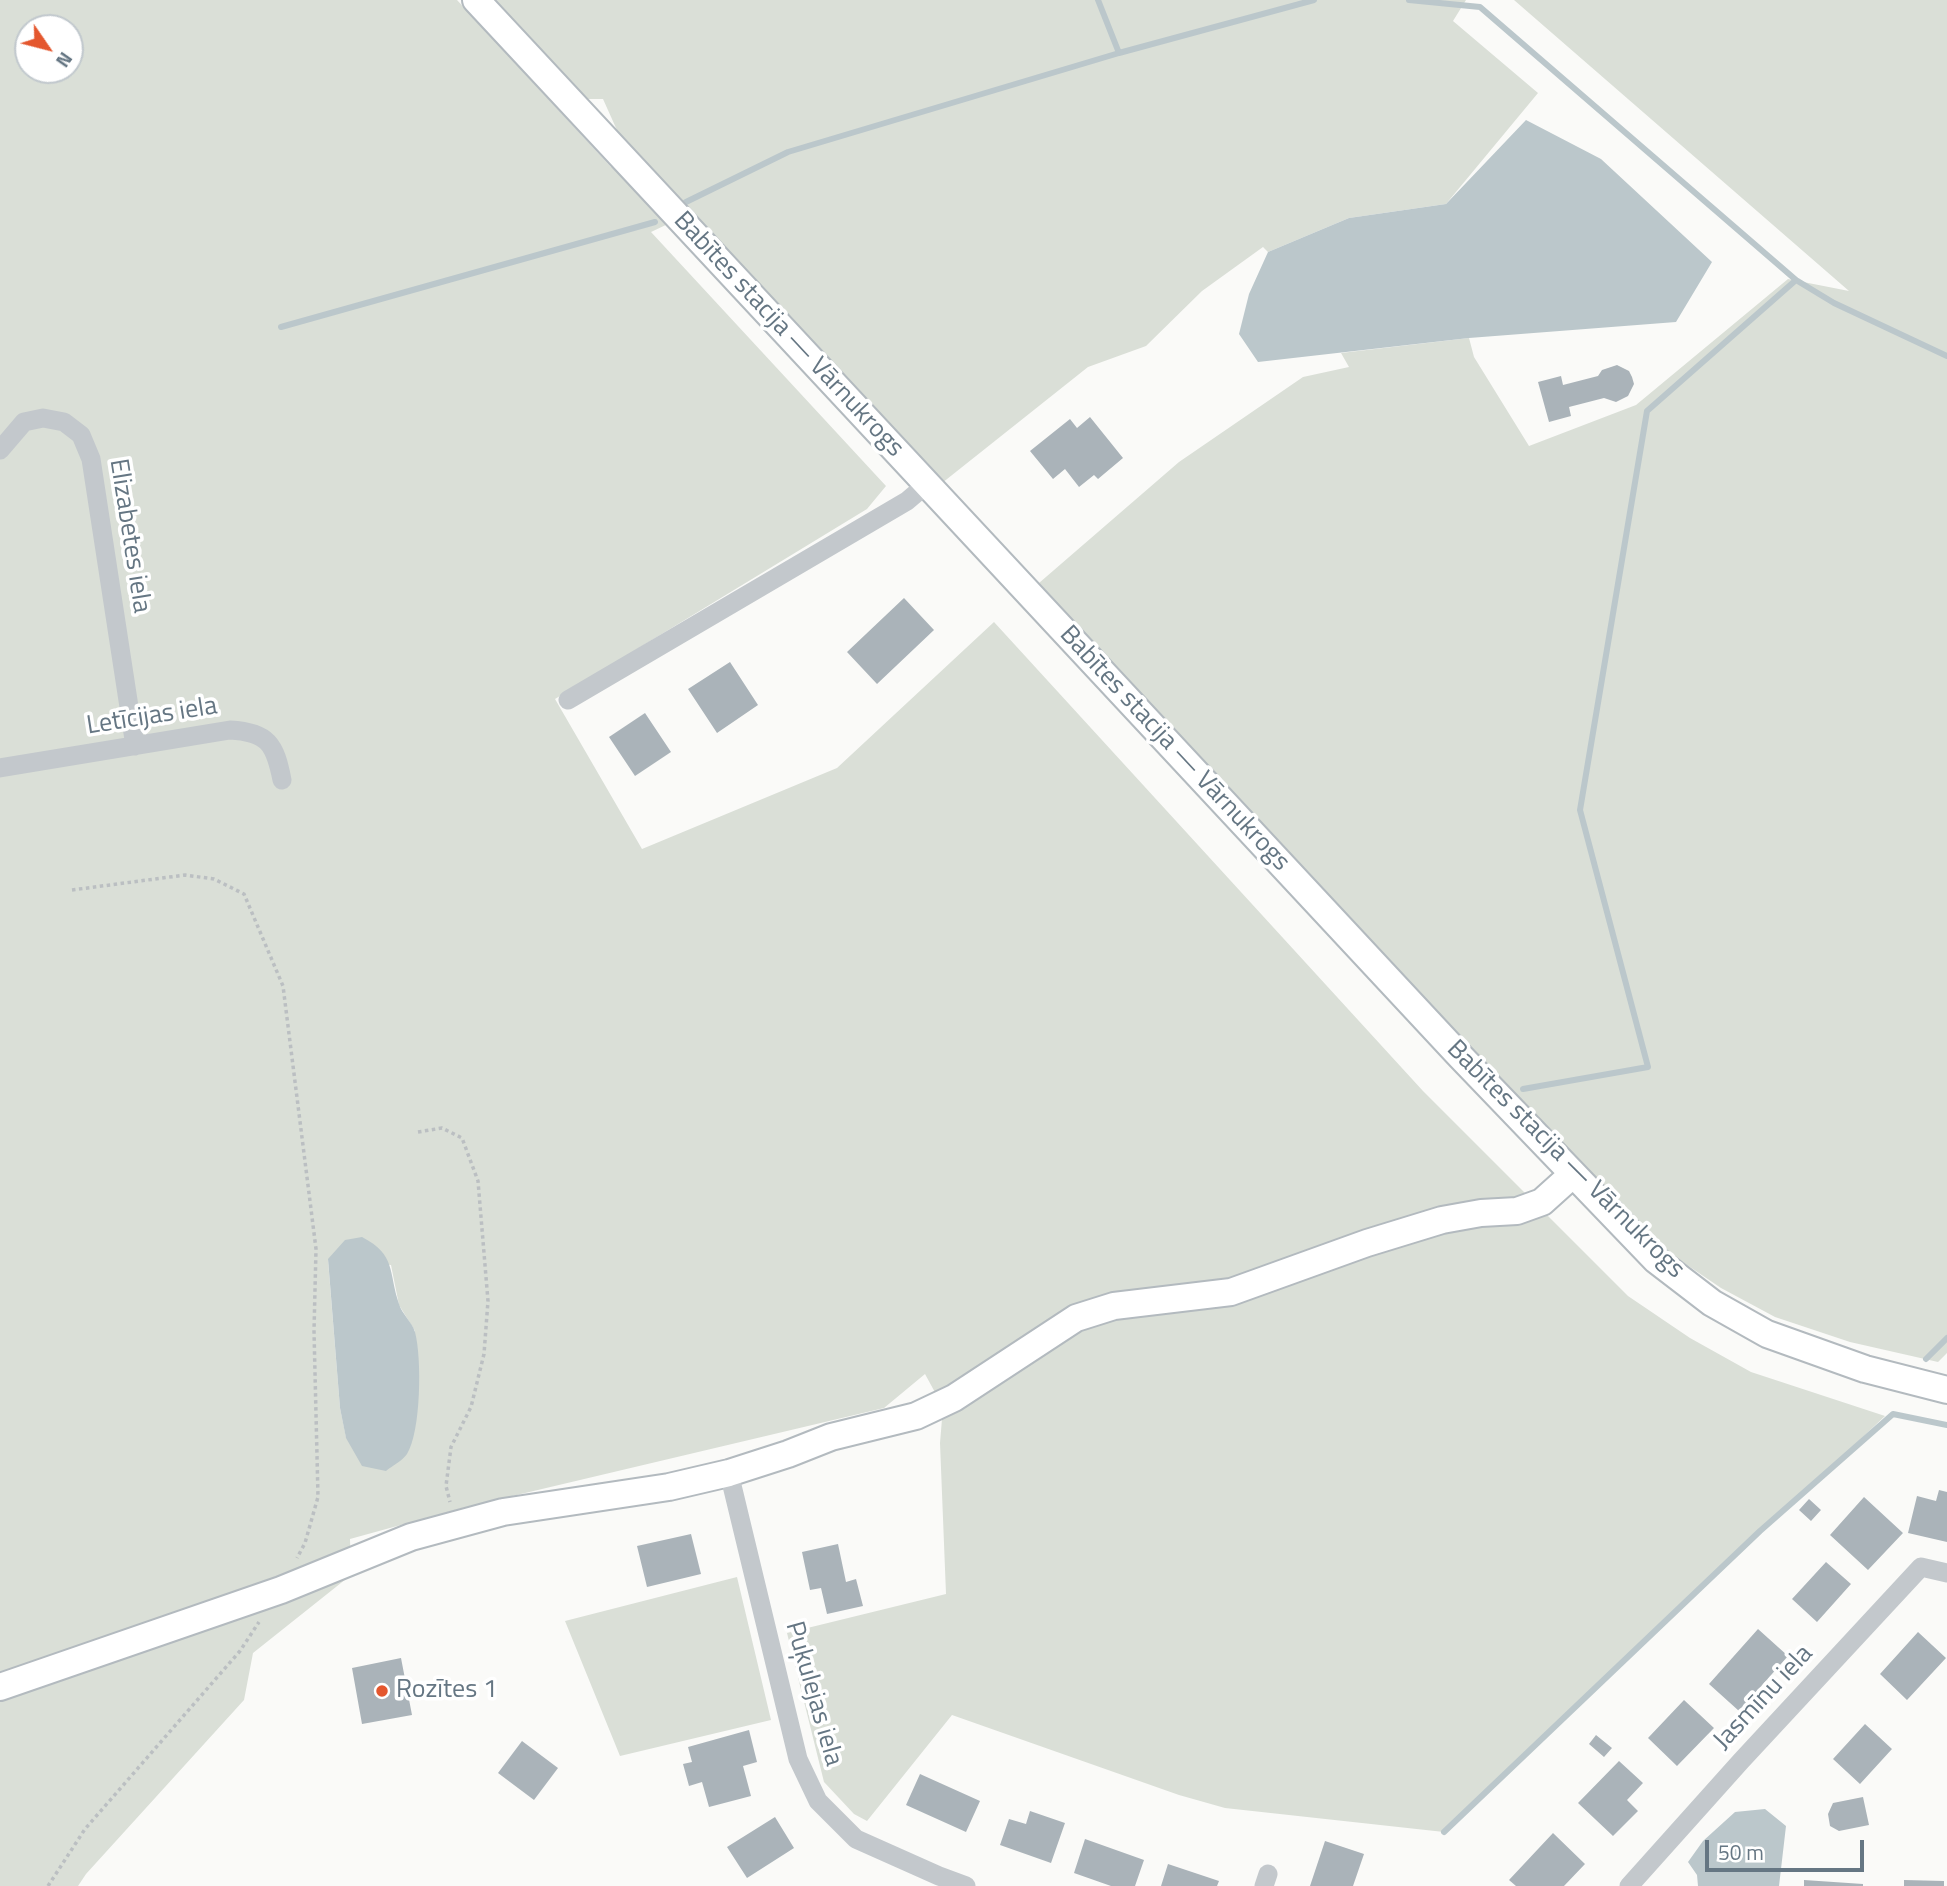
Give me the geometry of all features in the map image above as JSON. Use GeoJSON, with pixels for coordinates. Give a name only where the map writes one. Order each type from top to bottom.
{"type":"FeatureCollection","features":[{"type":"Feature","properties":{"kind":"main road","name":"Babītes stacija — Vārnukrogs"},"geometry":{"type":"LineString","coordinates":[[476,0],[1572,1175],[1657,1260],[1712,1303],[1767,1334],[1864,1369],[1947,1390]]}},
{"type":"Feature","properties":{"kind":"main road"},"geometry":{"type":"LineString","coordinates":[[0,1687],[281,1590],[411,1536],[503,1512],[669,1487],[729,1473],[831,1437],[916,1416],[954,1398],[1076,1318],[1114,1306],[1231,1292],[1367,1243],[1442,1220],[1481,1213],[1517,1211],[1542,1202],[1572,1175]]}},
{"type":"Feature","properties":{"kind":"street","name":"Elizabetes iela"},"geometry":{"type":"LineString","coordinates":[[0,450],[24,422],[43,418],[64,422],[81,435],[91,459],[135,746]]}},
{"type":"Feature","properties":{"kind":"street"},"geometry":{"type":"LineString","coordinates":[[568,700],[907,501],[926,484]]}},
{"type":"Feature","properties":{"kind":"street","name":"Letīcijas iela"},"geometry":{"type":"LineString","coordinates":[[0,768],[230,730],[251,731],[267,740],[277,755],[282,780]]}},
{"type":"Feature","properties":{"kind":"street","name":"Puķulejas iela"},"geometry":{"type":"LineString","coordinates":[[729,1473],[798,1759],[818,1801],[856,1839],[937,1881],[966,1886]]}},
{"type":"Feature","properties":{"kind":"street","name":"Jasmīnu iela"},"geometry":{"type":"LineString","coordinates":[[1629,1886],[1921,1567],[1947,1573]]}},
{"type":"Feature","properties":{"kind":"path"},"geometry":{"type":"LineString","coordinates":[[72,890],[185,875],[214,879],[244,894],[283,986],[316,1249],[314,1331],[318,1497],[304,1543],[281,1590]]}},
{"type":"Feature","properties":{"kind":"path"},"geometry":{"type":"LineString","coordinates":[[418,1132],[442,1128],[462,1138],[478,1181],[488,1301],[484,1354],[471,1407],[451,1447],[446,1486],[457,1524]]}},
{"type":"Feature","properties":{"kind":"path"},"geometry":{"type":"LineString","coordinates":[[48,1886],[85,1829],[240,1651],[260,1620]]}},
{"type":"Feature","properties":{"kind":"shaded area"},"geometry":{"type":"Polygon","coordinates":[[[0,0],[457,0],[611,167],[629,157],[603,99],[584,99],[493,0],[1466,0],[1453,21],[1538,93],[1446,204],[1349,218],[1268,252],[1263,247],[1202,291],[1146,346],[1088,367],[937,487],[689,214],[651,232],[886,486],[867,509],[555,699],[642,849],[837,768],[994,622],[1423,1091],[1628,1296],[1690,1338],[1751,1372],[1885,1416],[1444,1832],[1225,1808],[1179,1795],[952,1715],[867,1821],[854,1814],[824,1782],[787,1633],[946,1594],[940,1443],[943,1407],[925,1374],[884,1408],[466,1507],[350,1539],[351,1575],[253,1653],[244,1700],[78,1886],[0,1886],[0,0]],[[328,1260],[340,1408],[346,1437],[415,1331],[399,1305],[391,1265],[328,1260]]]}},
{"type":"Feature","properties":{"kind":"shaded area"},"geometry":{"type":"Polygon","coordinates":[[[1514,0],[1947,0],[1947,1353],[1938,1362],[1850,1342],[1775,1317],[1721,1288],[1665,1250],[1466,1050],[1039,583],[1179,462],[1303,377],[1349,367],[1341,353],[1469,338],[1474,357],[1529,446],[1636,405],[1788,279],[1849,291],[1514,0]]]}},
{"type":"Feature","properties":{"kind":"shaded area"},"geometry":{"type":"Polygon","coordinates":[[[1526,120],[1601,159],[1712,262],[1676,322],[1469,338],[1258,362],[1239,334],[1249,294],[1268,252],[1349,218],[1446,204],[1526,120]]]}},
{"type":"Feature","properties":{"kind":"shaded area"},"geometry":{"type":"Polygon","coordinates":[[[362,1237],[386,1258],[399,1304],[414,1328],[417,1344],[419,1394],[412,1444],[407,1454],[386,1471],[362,1466],[346,1438],[340,1408],[328,1259],[345,1240],[362,1237]]]}},
{"type":"Feature","properties":{"kind":"shaded area"},"geometry":{"type":"Polygon","coordinates":[[[737,1577],[771,1720],[620,1756],[565,1621],[737,1577]]]}},
{"type":"Feature","properties":{"kind":"shaded area"},"geometry":{"type":"Polygon","coordinates":[[[1765,1809],[1786,1826],[1779,1886],[1698,1886],[1697,1875],[1688,1862],[1703,1841],[1735,1812],[1765,1809]]]}},
{"type":"Feature","properties":{"kind":"building"},"geometry":{"type":"Polygon","coordinates":[[[1617,365],[1629,371],[1632,377],[1634,384],[1628,396],[1616,402],[1604,398],[1569,407],[1571,416],[1549,422],[1538,382],[1561,376],[1563,385],[1598,376],[1602,370],[1617,365]]]}},
{"type":"Feature","properties":{"kind":"building"},"geometry":{"type":"Polygon","coordinates":[[[1090,417],[1123,458],[1098,479],[1094,475],[1079,487],[1065,469],[1053,479],[1030,451],[1070,419],[1077,428],[1090,417]]]}},
{"type":"Feature","properties":{"kind":"building"},"geometry":{"type":"Polygon","coordinates":[[[904,598],[934,630],[877,684],[847,652],[904,598]]]}},
{"type":"Feature","properties":{"kind":"building"},"geometry":{"type":"Polygon","coordinates":[[[730,662],[758,705],[717,733],[688,689],[730,662]]]}},
{"type":"Feature","properties":{"kind":"building"},"geometry":{"type":"Polygon","coordinates":[[[645,713],[671,752],[635,776],[609,737],[645,713]]]}},
{"type":"Feature","properties":{"kind":"building"},"geometry":{"type":"Polygon","coordinates":[[[1939,1490],[1947,1492],[1947,1542],[1908,1533],[1917,1496],[1936,1501],[1939,1490]]]}},
{"type":"Feature","properties":{"kind":"building"},"geometry":{"type":"Polygon","coordinates":[[[1864,1497],[1903,1533],[1868,1570],[1830,1535],[1864,1497]]]}},
{"type":"Feature","properties":{"kind":"building"},"geometry":{"type":"Polygon","coordinates":[[[1809,1499],[1821,1510],[1811,1521],[1799,1510],[1809,1499]]]}},
{"type":"Feature","properties":{"kind":"building"},"geometry":{"type":"Polygon","coordinates":[[[691,1534],[701,1574],[647,1587],[637,1546],[691,1534]]]}},
{"type":"Feature","properties":{"kind":"building"},"geometry":{"type":"Polygon","coordinates":[[[838,1544],[846,1582],[856,1579],[863,1606],[827,1614],[821,1588],[810,1590],[802,1552],[838,1544]]]}},
{"type":"Feature","properties":{"kind":"building"},"geometry":{"type":"Polygon","coordinates":[[[1826,1562],[1851,1584],[1817,1622],[1792,1599],[1826,1562]]]}},
{"type":"Feature","properties":{"kind":"building"},"geometry":{"type":"Polygon","coordinates":[[[1758,1629],[1788,1656],[1739,1711],[1709,1684],[1758,1629]]]}},
{"type":"Feature","properties":{"kind":"building"},"geometry":{"type":"Polygon","coordinates":[[[1918,1632],[1946,1658],[1907,1700],[1880,1674],[1918,1632]]]}},
{"type":"Feature","properties":{"kind":"building","name":"Rozītes 1"},"geometry":{"type":"Polygon","coordinates":[[[401,1658],[412,1715],[362,1724],[352,1668],[401,1658]]]}},
{"type":"Feature","properties":{"kind":"building"},"geometry":{"type":"Polygon","coordinates":[[[1684,1700],[1714,1728],[1677,1766],[1648,1738],[1684,1700]]]}},
{"type":"Feature","properties":{"kind":"building"},"geometry":{"type":"Polygon","coordinates":[[[1865,1724],[1892,1749],[1860,1784],[1833,1759],[1865,1724]]]}},
{"type":"Feature","properties":{"kind":"building"},"geometry":{"type":"Polygon","coordinates":[[[749,1730],[757,1762],[743,1766],[751,1796],[709,1807],[702,1782],[689,1786],[683,1764],[692,1762],[688,1747],[749,1730]]]}},
{"type":"Feature","properties":{"kind":"building"},"geometry":{"type":"Polygon","coordinates":[[[1596,1735],[1612,1748],[1604,1757],[1589,1744],[1596,1735]]]}},
{"type":"Feature","properties":{"kind":"building"},"geometry":{"type":"Polygon","coordinates":[[[522,1741],[558,1768],[534,1800],[498,1773],[522,1741]]]}},
{"type":"Feature","properties":{"kind":"building"},"geometry":{"type":"Polygon","coordinates":[[[1619,1761],[1643,1783],[1627,1800],[1638,1811],[1613,1836],[1578,1803],[1619,1761]]]}},
{"type":"Feature","properties":{"kind":"building"},"geometry":{"type":"Polygon","coordinates":[[[920,1774],[980,1801],[966,1832],[906,1805],[920,1774]]]}},
{"type":"Feature","properties":{"kind":"building"},"geometry":{"type":"Polygon","coordinates":[[[1863,1797],[1869,1825],[1839,1831],[1830,1826],[1828,1814],[1833,1803],[1863,1797]]]}},
{"type":"Feature","properties":{"kind":"building"},"geometry":{"type":"Polygon","coordinates":[[[1030,1811],[1065,1823],[1051,1863],[1000,1845],[1009,1819],[1026,1824],[1030,1811]]]}},
{"type":"Feature","properties":{"kind":"building"},"geometry":{"type":"Polygon","coordinates":[[[775,1817],[794,1848],[747,1878],[727,1847],[775,1817]]]}},
{"type":"Feature","properties":{"kind":"building"},"geometry":{"type":"Polygon","coordinates":[[[1553,1833],[1585,1864],[1564,1886],[1516,1886],[1509,1880],[1553,1833]]]}},
{"type":"Feature","properties":{"kind":"building"},"geometry":{"type":"Polygon","coordinates":[[[1085,1839],[1144,1860],[1135,1886],[1111,1886],[1074,1873],[1085,1839]]]}},
{"type":"Feature","properties":{"kind":"building"},"geometry":{"type":"Polygon","coordinates":[[[1325,1841],[1364,1854],[1353,1886],[1310,1886],[1325,1841]]]}},
{"type":"Feature","properties":{"kind":"building"},"geometry":{"type":"Polygon","coordinates":[[[1168,1864],[1219,1881],[1217,1886],[1161,1886],[1168,1864]]]}},
{"type":"Feature","properties":{"kind":"building"},"geometry":{"type":"Polygon","coordinates":[[[1804,1880],[1863,1884],[1863,1886],[1804,1886],[1804,1880]]]}},
{"type":"Feature","properties":{"kind":"building"},"geometry":{"type":"Polygon","coordinates":[[[1904,1880],[1944,1881],[1944,1886],[1904,1886],[1904,1880]]]}},
{"type":"Feature","properties":{"kind":"waterway"},"geometry":{"type":"LineString","coordinates":[[1098,0],[1119,53]]}},
{"type":"Feature","properties":{"kind":"waterway"},"geometry":{"type":"LineString","coordinates":[[686,202],[788,152],[1119,53],[1314,0]]}},
{"type":"Feature","properties":{"kind":"waterway"},"geometry":{"type":"LineString","coordinates":[[1409,0],[1480,7],[1796,280],[1834,303],[1947,356]]}},
{"type":"Feature","properties":{"kind":"waterway"},"geometry":{"type":"LineString","coordinates":[[281,327],[655,222]]}},
{"type":"Feature","properties":{"kind":"waterway"},"geometry":{"type":"LineString","coordinates":[[1523,1089],[1648,1067],[1580,810],[1647,411],[1796,280]]}},
{"type":"Feature","properties":{"kind":"waterway"},"geometry":{"type":"LineString","coordinates":[[1926,1359],[1947,1338]]}},
{"type":"Feature","properties":{"kind":"waterway"},"geometry":{"type":"LineString","coordinates":[[1444,1832],[1760,1531],[1893,1414],[1947,1425]]}},
{"type":"Feature","properties":{"kind":"place","name":"Rozītes 1"},"geometry":{"type":"Point","coordinates":[382,1691]}}]}
